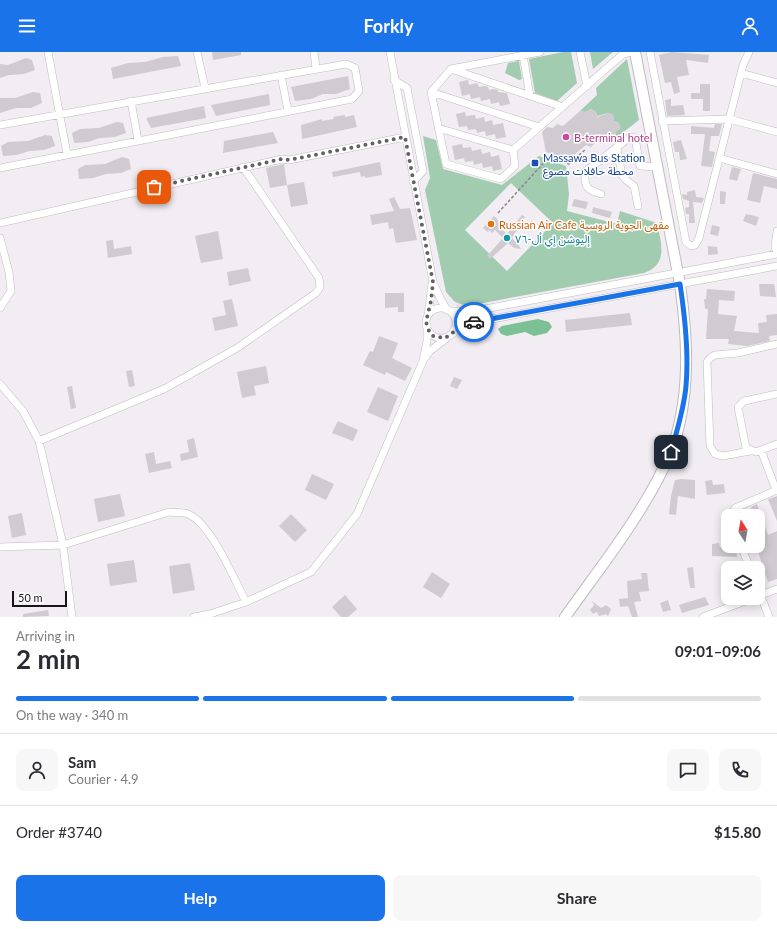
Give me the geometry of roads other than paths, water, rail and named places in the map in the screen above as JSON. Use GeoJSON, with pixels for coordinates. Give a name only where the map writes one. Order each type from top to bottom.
{"type":"FeatureCollection","features":[{"type":"Feature","properties":{"kind":"highway"},"geometry":{"type":"LineString","coordinates":[[565,617],[643,507],[671,452],[682,412],[686,385],[683,307],[680,284],[636,52]]}},
{"type":"Feature","properties":{"kind":"street"},"geometry":{"type":"LineString","coordinates":[[48,52],[67,154]]}},
{"type":"Feature","properties":{"kind":"street"},"geometry":{"type":"LineString","coordinates":[[197,52],[205,88]]}},
{"type":"Feature","properties":{"kind":"street"},"geometry":{"type":"LineString","coordinates":[[314,52],[316,68]]}},
{"type":"Feature","properties":{"kind":"street"},"geometry":{"type":"LineString","coordinates":[[390,52],[413,182],[433,282],[440,298],[449,310],[455,316],[455,330],[449,336],[439,338],[433,336],[427,322],[430,314],[435,310],[449,310],[474,311],[777,254],[775,247],[777,231]]}},
{"type":"Feature","properties":{"kind":"street"},"geometry":{"type":"LineString","coordinates":[[431,92],[451,69],[540,52]]}},
{"type":"Feature","properties":{"kind":"street"},"geometry":{"type":"LineString","coordinates":[[580,52],[587,86]]}},
{"type":"Feature","properties":{"kind":"street"},"geometry":{"type":"LineString","coordinates":[[513,150],[623,54],[632,52]]}},
{"type":"Feature","properties":{"kind":"street"},"geometry":{"type":"LineString","coordinates":[[650,52],[662,121],[687,244],[695,245],[741,73],[749,52]]}},
{"type":"Feature","properties":{"kind":"street"},"geometry":{"type":"LineString","coordinates":[[522,55],[530,96]]}},
{"type":"Feature","properties":{"kind":"street"},"geometry":{"type":"LineString","coordinates":[[0,125],[316,68],[346,64],[355,68],[359,91],[352,99],[0,168]]}},
{"type":"Feature","properties":{"kind":"street"},"geometry":{"type":"LineString","coordinates":[[451,69],[563,107]]}},
{"type":"Feature","properties":{"kind":"street"},"geometry":{"type":"LineString","coordinates":[[741,73],[777,83]]}},
{"type":"Feature","properties":{"kind":"street"},"geometry":{"type":"LineString","coordinates":[[280,75],[288,111]]}},
{"type":"Feature","properties":{"kind":"street"},"geometry":{"type":"LineString","coordinates":[[394,80],[407,88],[424,171],[413,182]]}},
{"type":"Feature","properties":{"kind":"street"},"geometry":{"type":"LineString","coordinates":[[431,92],[539,127]]}},
{"type":"Feature","properties":{"kind":"street"},"geometry":{"type":"LineString","coordinates":[[431,92],[446,164],[501,179],[515,166],[513,150]]}},
{"type":"Feature","properties":{"kind":"street"},"geometry":{"type":"LineString","coordinates":[[131,101],[138,140]]}},
{"type":"Feature","properties":{"kind":"street"},"geometry":{"type":"LineString","coordinates":[[662,121],[729,119],[777,132]]}},
{"type":"Feature","properties":{"kind":"street"},"geometry":{"type":"LineString","coordinates":[[438,128],[513,150]]}},
{"type":"Feature","properties":{"kind":"street"},"geometry":{"type":"LineString","coordinates":[[0,223],[243,167],[405,137]]}},
{"type":"Feature","properties":{"kind":"street"},"geometry":{"type":"LineString","coordinates":[[602,194],[590,191],[585,172],[633,137],[635,138],[640,166],[658,167]]}},
{"type":"Feature","properties":{"kind":"street"},"geometry":{"type":"LineString","coordinates":[[617,149],[622,175],[634,186],[638,206]]}},
{"type":"Feature","properties":{"kind":"street"},"geometry":{"type":"LineString","coordinates":[[719,158],[777,174]]}},
{"type":"Feature","properties":{"kind":"street"},"geometry":{"type":"LineString","coordinates":[[39,441],[164,389],[237,348],[316,293],[320,287],[319,278],[243,167]]}},
{"type":"Feature","properties":{"kind":"street"},"geometry":{"type":"LineString","coordinates":[[0,238],[9,272],[11,291],[0,308]]}},
{"type":"Feature","properties":{"kind":"street"},"geometry":{"type":"LineString","coordinates":[[194,617],[210,614],[246,602],[311,572],[357,514],[423,361],[430,351],[461,327],[476,322],[777,266]]}},
{"type":"Feature","properties":{"kind":"street"},"geometry":{"type":"LineString","coordinates":[[423,361],[427,341],[427,322],[433,282]]}},
{"type":"Feature","properties":{"kind":"street"},"geometry":{"type":"LineString","coordinates":[[777,344],[738,353],[715,355],[707,362],[710,446],[715,454],[723,456],[750,451],[756,452],[777,444]]}},
{"type":"Feature","properties":{"kind":"street"},"geometry":{"type":"LineString","coordinates":[[0,384],[23,411],[39,441],[62,545],[72,617]]}},
{"type":"Feature","properties":{"kind":"street"},"geometry":{"type":"LineString","coordinates":[[750,451],[746,448],[738,407],[744,401],[777,394]]}},
{"type":"Feature","properties":{"kind":"street"},"geometry":{"type":"LineString","coordinates":[[734,509],[776,490],[761,450]]}},
{"type":"Feature","properties":{"kind":"street"},"geometry":{"type":"LineString","coordinates":[[0,547],[62,545],[169,512],[188,514],[199,522],[218,547],[246,602]]}},
{"type":"Feature","properties":{"kind":"street"},"geometry":{"type":"LineString","coordinates":[[765,592],[777,589]]}},
{"type":"Feature","properties":{"kind":"street"},"geometry":{"type":"LineString","coordinates":[[702,617],[734,605]]}},
{"type":"Feature","properties":{"kind":"street"},"geometry":{"type":"LineString","coordinates":[[764,605],[769,617]]}},
{"type":"Feature","properties":{"kind":"place","name":"B-terminal hotel"},"geometry":{"type":"Point","coordinates":[566,137]}},
{"type":"Feature","properties":{"kind":"place","name":"Massawa Bus Station محطة حافلات مصوع"},"geometry":{"type":"Point","coordinates":[535,163]}},
{"type":"Feature","properties":{"kind":"place","name":"Russian Air Cafe مقهى الجوية الروسية"},"geometry":{"type":"Point","coordinates":[491,224]}},
{"type":"Feature","properties":{"kind":"place","name":"إليوشن إي أل-٧٦"},"geometry":{"type":"Point","coordinates":[507,238]}}]}
